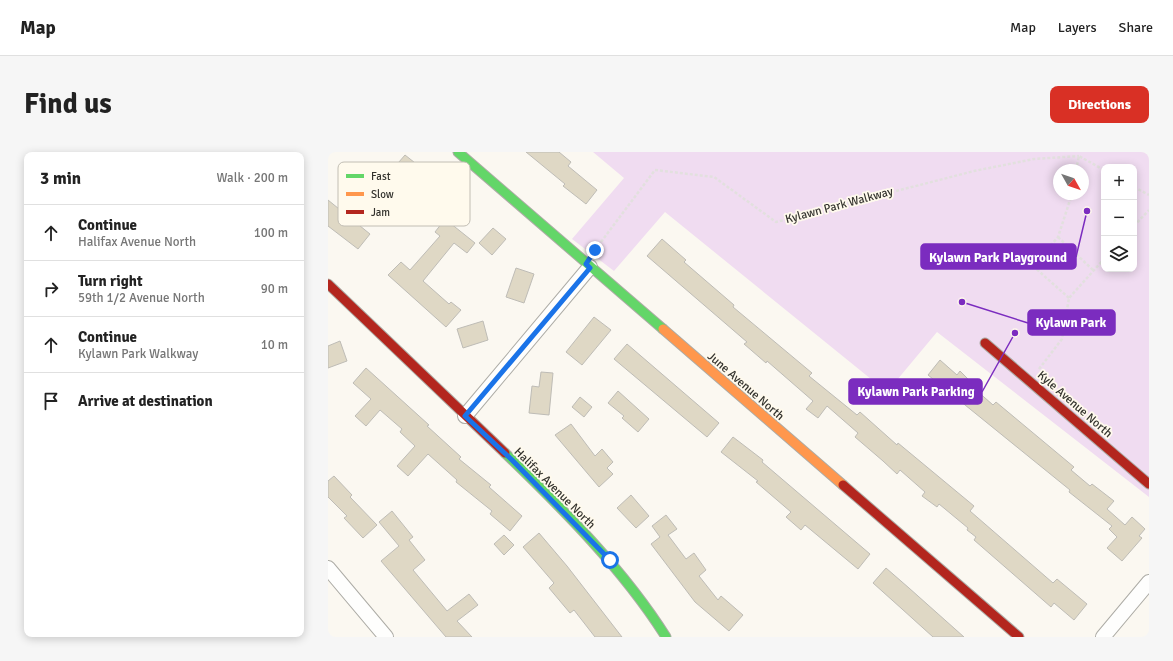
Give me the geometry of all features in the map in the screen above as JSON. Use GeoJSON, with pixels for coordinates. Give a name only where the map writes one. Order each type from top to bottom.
{"type":"FeatureCollection","features":[{"type":"Feature","properties":{"kind":"street","name":"June Avenue North"},"geometry":{"type":"LineString","coordinates":[[458,152],[469,162]]}},
{"type":"Feature","properties":{"kind":"street","name":"June Avenue North"},"geometry":{"type":"LineString","coordinates":[[470,163],[1019,637]]}},
{"type":"Feature","properties":{"kind":"street"},"geometry":{"type":"LineString","coordinates":[[465,416],[588,266]]}},
{"type":"Feature","properties":{"kind":"street","name":"Halifax Avenue North"},"geometry":{"type":"LineString","coordinates":[[328,284],[512,460],[610,560],[649,610],[666,637]]}},
{"type":"Feature","properties":{"kind":"street","name":"Kyle Avenue North"},"geometry":{"type":"LineString","coordinates":[[984,343],[1149,484]]}},
{"type":"Feature","properties":{"kind":"street"},"geometry":{"type":"LineString","coordinates":[[328,568],[386,637]]}},
{"type":"Feature","properties":{"kind":"street"},"geometry":{"type":"LineString","coordinates":[[1103,637],[1149,582]]}},
{"type":"Feature","properties":{"kind":"path","name":"Kylawn Park Walkway"},"geometry":{"type":"LineString","coordinates":[[588,266],[595,250],[655,170],[714,177],[776,222],[974,171],[1034,159],[1079,156]]}},
{"type":"Feature","properties":{"kind":"path"},"geometry":{"type":"LineString","coordinates":[[1077,164],[1079,156],[1101,168]]}},
{"type":"Feature","properties":{"kind":"path"},"geometry":{"type":"LineString","coordinates":[[1137,189],[1149,195]]}},
{"type":"Feature","properties":{"kind":"path"},"geometry":{"type":"LineString","coordinates":[[1068,298],[1033,266],[1058,237],[1070,200]]}},
{"type":"Feature","properties":{"kind":"path"},"geometry":{"type":"LineString","coordinates":[[1137,223],[1149,210]]}},
{"type":"Feature","properties":{"kind":"path"},"geometry":{"type":"LineString","coordinates":[[1058,237],[1094,271]]}},
{"type":"Feature","properties":{"kind":"path"},"geometry":{"type":"LineString","coordinates":[[1029,380],[1062,339],[1068,298],[1101,263]]}},
{"type":"Feature","properties":{"kind":"shaded area"},"geometry":{"type":"Polygon","coordinates":[[[593,152],[1149,152],[1149,497],[937,332],[887,392],[665,212],[614,271],[572,239],[624,178],[593,152]]]}},
{"type":"Feature","properties":{"kind":"building"},"geometry":{"type":"Polygon","coordinates":[[[526,152],[559,152],[571,162],[568,166],[597,190],[586,204],[563,186],[565,184],[526,152]]]}},
{"type":"Feature","properties":{"kind":"building"},"geometry":{"type":"Polygon","coordinates":[[[405,155],[414,162],[399,162],[405,155]]]}},
{"type":"Feature","properties":{"kind":"building"},"geometry":{"type":"Polygon","coordinates":[[[328,200],[338,208],[338,226],[360,226],[370,234],[358,249],[328,226],[328,200]]]}},
{"type":"Feature","properties":{"kind":"building"},"geometry":{"type":"Polygon","coordinates":[[[440,226],[454,226],[475,243],[467,253],[454,243],[423,281],[449,304],[451,302],[461,310],[446,327],[388,275],[401,262],[410,270],[440,236],[435,232],[440,226]]]}},
{"type":"Feature","properties":{"kind":"building"},"geometry":{"type":"Polygon","coordinates":[[[493,228],[506,239],[492,255],[479,243],[493,228]]]}},
{"type":"Feature","properties":{"kind":"building"},"geometry":{"type":"Polygon","coordinates":[[[662,239],[686,260],[684,262],[734,305],[733,307],[812,373],[809,376],[857,415],[860,412],[897,445],[898,443],[974,506],[970,511],[1053,583],[1057,579],[1087,604],[1074,620],[1054,603],[1051,607],[974,540],[976,537],[967,530],[968,528],[939,504],[937,507],[922,496],[925,492],[900,470],[897,474],[855,437],[858,433],[827,406],[818,418],[806,409],[813,401],[767,361],[766,363],[744,344],[747,342],[647,256],[662,239]]]}},
{"type":"Feature","properties":{"kind":"building"},"geometry":{"type":"Polygon","coordinates":[[[516,268],[534,274],[524,303],[506,297],[516,268]]]}},
{"type":"Feature","properties":{"kind":"building"},"geometry":{"type":"Polygon","coordinates":[[[594,317],[611,330],[582,365],[566,352],[594,317]]]}},
{"type":"Feature","properties":{"kind":"building"},"geometry":{"type":"Polygon","coordinates":[[[483,321],[488,340],[463,348],[457,329],[483,321]]]}},
{"type":"Feature","properties":{"kind":"building"},"geometry":{"type":"Polygon","coordinates":[[[340,341],[347,361],[328,368],[328,346],[340,341]]]}},
{"type":"Feature","properties":{"kind":"building"},"geometry":{"type":"Polygon","coordinates":[[[627,344],[719,423],[707,437],[614,359],[627,344]]]}},
{"type":"Feature","properties":{"kind":"building"},"geometry":{"type":"Polygon","coordinates":[[[940,360],[957,375],[960,371],[969,380],[967,382],[993,405],[996,402],[1074,467],[1071,470],[1090,486],[1092,484],[1114,501],[1107,509],[1125,525],[1132,517],[1145,529],[1139,536],[1142,538],[1122,561],[1107,548],[1117,537],[1109,529],[1112,526],[928,375],[940,360]]]}},
{"type":"Feature","properties":{"kind":"building"},"geometry":{"type":"Polygon","coordinates":[[[366,368],[429,425],[427,426],[461,457],[459,459],[491,485],[489,487],[522,516],[510,531],[490,514],[492,511],[456,482],[457,480],[428,454],[408,476],[397,466],[415,446],[400,432],[402,429],[380,410],[366,426],[355,416],[371,399],[353,383],[366,368]]]}},
{"type":"Feature","properties":{"kind":"building"},"geometry":{"type":"Polygon","coordinates":[[[541,372],[553,373],[549,415],[529,413],[532,386],[539,387],[541,372]]]}},
{"type":"Feature","properties":{"kind":"building"},"geometry":{"type":"Polygon","coordinates":[[[618,391],[649,419],[638,432],[622,418],[624,416],[608,403],[618,391]]]}},
{"type":"Feature","properties":{"kind":"building"},"geometry":{"type":"Polygon","coordinates":[[[580,397],[592,407],[584,417],[572,407],[580,397]]]}},
{"type":"Feature","properties":{"kind":"building"},"geometry":{"type":"Polygon","coordinates":[[[571,424],[595,456],[602,449],[613,462],[607,468],[613,474],[599,487],[555,435],[571,424]]]}},
{"type":"Feature","properties":{"kind":"building"},"geometry":{"type":"Polygon","coordinates":[[[733,437],[763,460],[762,462],[870,554],[858,569],[805,525],[801,530],[786,517],[791,512],[756,482],[758,481],[721,452],[733,437]]]}},
{"type":"Feature","properties":{"kind":"building"},"geometry":{"type":"Polygon","coordinates":[[[334,476],[352,495],[350,497],[377,525],[363,538],[344,518],[347,516],[328,497],[328,481],[334,476]]]}},
{"type":"Feature","properties":{"kind":"building"},"geometry":{"type":"Polygon","coordinates":[[[631,495],[649,516],[636,528],[617,508],[631,495]]]}},
{"type":"Feature","properties":{"kind":"building"},"geometry":{"type":"Polygon","coordinates":[[[392,511],[413,537],[409,540],[425,560],[413,570],[447,611],[469,594],[478,605],[457,621],[472,637],[446,637],[381,561],[399,546],[379,522],[392,511]]]}},
{"type":"Feature","properties":{"kind":"building"},"geometry":{"type":"Polygon","coordinates":[[[666,515],[677,529],[668,535],[686,559],[694,553],[706,570],[699,576],[718,600],[721,596],[743,615],[729,631],[695,602],[651,544],[660,537],[652,526],[666,515]]]}},
{"type":"Feature","properties":{"kind":"building"},"geometry":{"type":"Polygon","coordinates":[[[539,533],[567,566],[622,637],[595,637],[574,610],[570,613],[549,588],[554,583],[523,547],[539,533]]]}},
{"type":"Feature","properties":{"kind":"building"},"geometry":{"type":"Polygon","coordinates":[[[504,535],[514,545],[504,555],[494,544],[504,535]]]}},
{"type":"Feature","properties":{"kind":"building"},"geometry":{"type":"Polygon","coordinates":[[[886,568],[964,637],[933,637],[873,583],[886,568]]]}},
{"type":"Feature","properties":{"kind":"traffic: fast"},"geometry":{"type":"LineString","coordinates":[[458,152],[470,162]]}},
{"type":"Feature","properties":{"kind":"traffic: fast"},"geometry":{"type":"LineString","coordinates":[[470,162],[663,329]]}},
{"type":"Feature","properties":{"kind":"traffic: fast"},"geometry":{"type":"LineString","coordinates":[[505,453],[591,540],[631,588],[666,637]]}},
{"type":"Feature","properties":{"kind":"traffic: slow"},"geometry":{"type":"LineString","coordinates":[[663,329],[843,485]]}},
{"type":"Feature","properties":{"kind":"traffic: jam"},"geometry":{"type":"LineString","coordinates":[[328,284],[505,453]]}},
{"type":"Feature","properties":{"kind":"traffic: jam"},"geometry":{"type":"LineString","coordinates":[[985,343],[1149,484]]}},
{"type":"Feature","properties":{"kind":"traffic: jam"},"geometry":{"type":"LineString","coordinates":[[843,485],[1019,637]]}},
{"type":"Feature","properties":{"kind":"place","name":"Kylawn Park Playground"},"geometry":{"type":"Point","coordinates":[1087,211]}},
{"type":"Feature","properties":{"kind":"place","name":"Kylawn Park"},"geometry":{"type":"Point","coordinates":[962,302]}},
{"type":"Feature","properties":{"kind":"place","name":"Kylawn Park Parking"},"geometry":{"type":"Point","coordinates":[1015,333]}},
{"type":"Feature","properties":{"kind":"route"},"geometry":{"type":"LineString","coordinates":[[595,250],[586,264],[590,268],[465,416],[512,460],[561,512],[610,560]]}}]}
